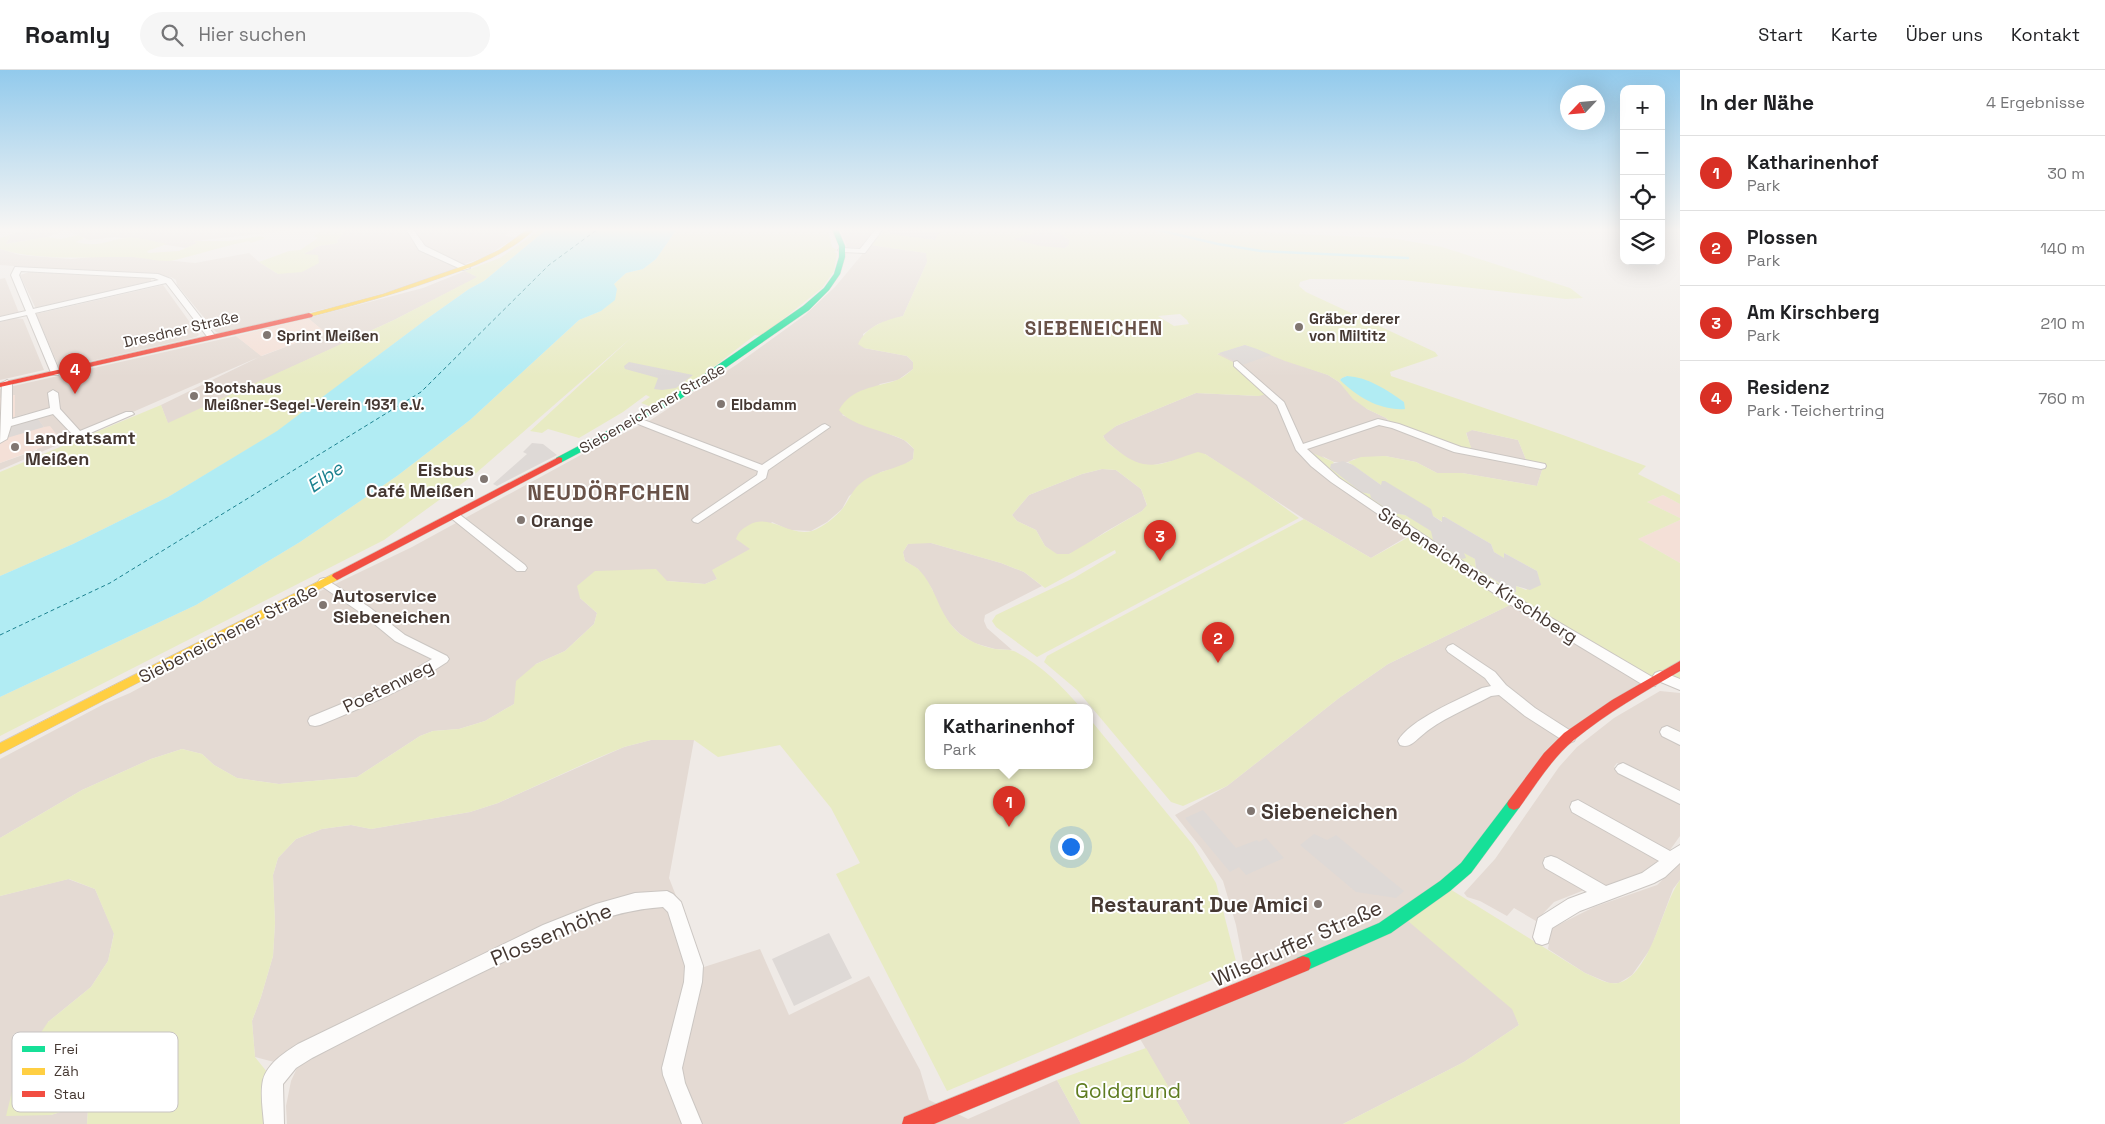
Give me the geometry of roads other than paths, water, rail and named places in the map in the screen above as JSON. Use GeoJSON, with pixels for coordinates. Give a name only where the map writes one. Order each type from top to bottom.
{"type":"FeatureCollection","features":[{"type":"Feature","properties":{"kind":"main road","name":"Dresdner Straße"},"geometry":{"type":"LineString","coordinates":[[3,384],[335,310],[438,278]]}},
{"type":"Feature","properties":{"kind":"main road","name":"Siebeneichener Straße"},"geometry":{"type":"LineString","coordinates":[[0,749],[456,516],[676,398],[721,369],[806,308],[827,289],[834,278]]}},
{"type":"Feature","properties":{"kind":"main road","name":"Wilsdruffer Straße"},"geometry":{"type":"LineString","coordinates":[[910,1124],[950,1116],[1385,928],[1445,886],[1466,868],[1538,770],[1569,737],[1655,679],[1680,665]]}},
{"type":"Feature","properties":{"kind":"street"},"geometry":{"type":"LineString","coordinates":[[16,278],[54,373]]}},
{"type":"Feature","properties":{"kind":"street"},"geometry":{"type":"LineString","coordinates":[[162,278],[168,280],[212,337]]}},
{"type":"Feature","properties":{"kind":"street"},"geometry":{"type":"LineString","coordinates":[[0,319],[168,280]]}},
{"type":"Feature","properties":{"kind":"street"},"geometry":{"type":"LineString","coordinates":[[1236,364],[1280,404],[1300,448],[1378,422],[1390,423],[1445,446],[1472,454],[1541,466]]}},
{"type":"Feature","properties":{"kind":"street"},"geometry":{"type":"LineString","coordinates":[[0,440],[7,424],[3,384]]}},
{"type":"Feature","properties":{"kind":"street"},"geometry":{"type":"LineString","coordinates":[[53,393],[55,410],[79,435],[129,414]]}},
{"type":"Feature","properties":{"kind":"street"},"geometry":{"type":"LineString","coordinates":[[7,424],[55,410]]}},
{"type":"Feature","properties":{"kind":"street"},"geometry":{"type":"LineString","coordinates":[[636,420],[763,469]]}},
{"type":"Feature","properties":{"kind":"street"},"geometry":{"type":"LineString","coordinates":[[698,520],[762,476],[763,469],[825,427]]}},
{"type":"Feature","properties":{"kind":"street","name":"Siebeneichener Kirschberg"},"geometry":{"type":"LineString","coordinates":[[1300,448],[1312,461],[1367,502],[1515,602],[1655,679],[1680,685]]}},
{"type":"Feature","properties":{"kind":"street"},"geometry":{"type":"LineString","coordinates":[[456,516],[521,568]]}},
{"type":"Feature","properties":{"kind":"street","name":"Poetenweg"},"geometry":{"type":"LineString","coordinates":[[315,720],[377,695],[427,670],[442,659],[400,638],[365,610],[324,582]]}},
{"type":"Feature","properties":{"kind":"street"},"geometry":{"type":"LineString","coordinates":[[1453,649],[1490,676],[1500,689],[1530,712],[1569,737]]}},
{"type":"Feature","properties":{"kind":"street"},"geometry":{"type":"LineString","coordinates":[[1405,741],[1424,724],[1487,692],[1500,689]]}},
{"type":"Feature","properties":{"kind":"street"},"geometry":{"type":"LineString","coordinates":[[1623,769],[1680,798]]}},
{"type":"Feature","properties":{"kind":"street"},"geometry":{"type":"LineString","coordinates":[[1542,937],[1544,924],[1574,904],[1648,878],[1676,856],[1578,807]]}},
{"type":"Feature","properties":{"kind":"street"},"geometry":{"type":"LineString","coordinates":[[1552,863],[1604,893]]}},
{"type":"Feature","properties":{"kind":"street","name":"Plossenhöhe"},"geometry":{"type":"LineString","coordinates":[[274,1124],[273,1081],[289,1061],[306,1051],[473,967],[557,928],[596,912],[635,900],[667,899],[675,908],[694,966],[693,982],[672,1068],[673,1082],[687,1109],[692,1124]]}},
{"type":"Feature","properties":{"kind":"water","name":"Elbe"},"geometry":{"type":"Polygon","coordinates":[[[487,278],[620,278],[614,284],[617,289],[615,300],[601,311],[579,320],[470,420],[397,476],[300,542],[196,605],[0,697],[0,576],[73,544],[168,497],[277,431],[428,318],[469,289],[487,278]]]}},
{"type":"Feature","properties":{"kind":"water"},"geometry":{"type":"Polygon","coordinates":[[[1347,376],[1362,379],[1384,389],[1404,402],[1405,409],[1387,408],[1370,402],[1340,380],[1347,376]]]}},
{"type":"Feature","properties":{"kind":"place","name":"Gräber derer von Miltitz"},"geometry":{"type":"Point","coordinates":[1299,327]}},
{"type":"Feature","properties":{"kind":"place","name":"Sprint Meißen"},"geometry":{"type":"Point","coordinates":[267,335]}},
{"type":"Feature","properties":{"kind":"place","name":"Residenz"},"geometry":{"type":"Point","coordinates":[75,394]}},
{"type":"Feature","properties":{"kind":"place","name":"Bootshaus Meißner-Segel-Verein 1931 e.V."},"geometry":{"type":"Point","coordinates":[194,396]}},
{"type":"Feature","properties":{"kind":"place","name":"Elbdamm"},"geometry":{"type":"Point","coordinates":[721,404]}},
{"type":"Feature","properties":{"kind":"place","name":"Landratsamt Meißen"},"geometry":{"type":"Point","coordinates":[15,447]}},
{"type":"Feature","properties":{"kind":"place","name":"Eisbus Café Meißen"},"geometry":{"type":"Point","coordinates":[484,479]}},
{"type":"Feature","properties":{"kind":"place","name":"Orange"},"geometry":{"type":"Point","coordinates":[521,520]}},
{"type":"Feature","properties":{"kind":"place","name":"Am Kirschberg"},"geometry":{"type":"Point","coordinates":[1160,561]}},
{"type":"Feature","properties":{"kind":"place","name":"Autoservice Siebeneichen"},"geometry":{"type":"Point","coordinates":[323,605]}},
{"type":"Feature","properties":{"kind":"place","name":"Plossen"},"geometry":{"type":"Point","coordinates":[1218,663]}},
{"type":"Feature","properties":{"kind":"place","name":"Siebeneichen"},"geometry":{"type":"Point","coordinates":[1251,811]}},
{"type":"Feature","properties":{"kind":"place","name":"Katharinenhof"},"geometry":{"type":"Point","coordinates":[1009,827]}},
{"type":"Feature","properties":{"kind":"place","name":"Restaurant Due Amici"},"geometry":{"type":"Point","coordinates":[1318,904]}},
{"type":"Feature","properties":{"kind":"district","name":"SIEBENEICHEN"},"geometry":{"type":"Point","coordinates":[1094,328]}},
{"type":"Feature","properties":{"kind":"district","name":"NEUDÖRFCHEN"},"geometry":{"type":"Point","coordinates":[609,492]}},
{"type":"Feature","properties":{"kind":"park label","name":"Goldgrund"},"geometry":{"type":"Point","coordinates":[1128,1090]}}]}
